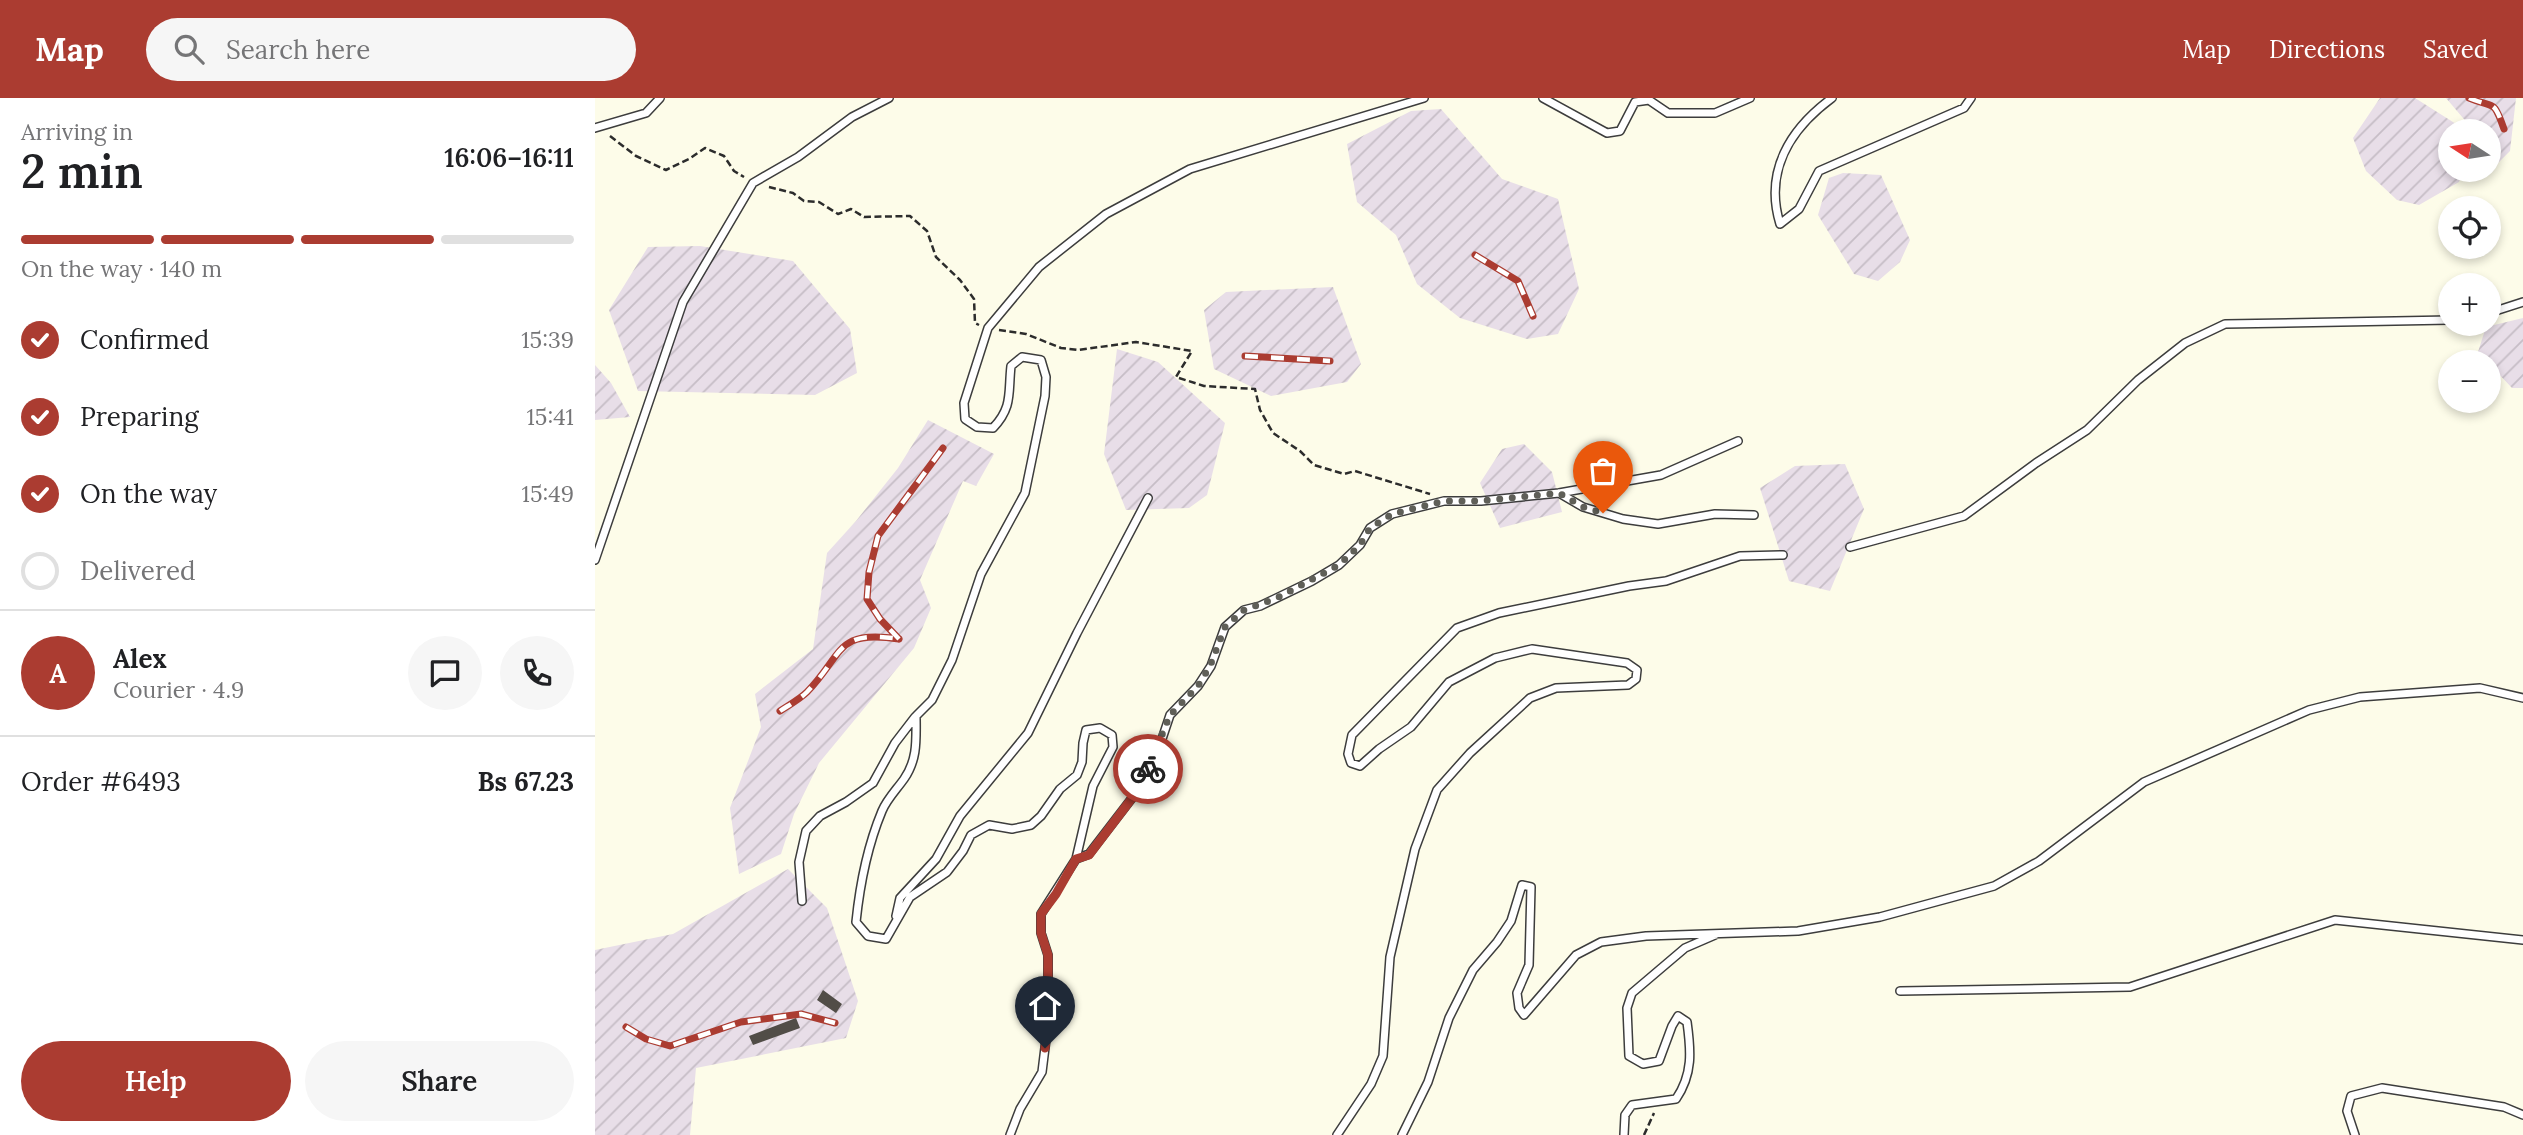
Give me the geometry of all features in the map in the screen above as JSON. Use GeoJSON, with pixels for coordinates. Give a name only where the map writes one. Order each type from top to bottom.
{"type":"FeatureCollection","features":[{"type":"Feature","properties":{"kind":"lane"},"geometry":{"type":"LineString","coordinates":[[597,128],[646,113],[660,98]]}},
{"type":"Feature","properties":{"kind":"lane"},"geometry":{"type":"LineString","coordinates":[[595,560],[683,302],[753,183],[797,157],[852,117],[889,98]]}},
{"type":"Feature","properties":{"kind":"lane"},"geometry":{"type":"LineString","coordinates":[[802,901],[799,862],[806,831],[820,816],[873,783],[895,743],[932,700],[952,660],[981,573],[1025,494],[1045,396],[1046,377],[1041,360],[1022,357],[1011,366],[1008,408],[1002,419],[993,428],[977,427],[965,419],[964,402],[988,328],[1039,267],[1106,214],[1190,169],[1424,98]]}},
{"type":"Feature","properties":{"kind":"lane"},"geometry":{"type":"LineString","coordinates":[[1543,98],[1607,133],[1620,131],[1635,102],[1649,100],[1668,113],[1715,113],[1750,98]]}},
{"type":"Feature","properties":{"kind":"lane"},"geometry":{"type":"LineString","coordinates":[[1832,98],[1812,112],[1799,126],[1783,152],[1776,180],[1774,206],[1780,224],[1799,209],[1819,171],[1964,108],[1971,98]]}},
{"type":"Feature","properties":{"kind":"lane"},"geometry":{"type":"LineString","coordinates":[[2501,309],[2523,302]]}},
{"type":"Feature","properties":{"kind":"lane"},"geometry":{"type":"LineString","coordinates":[[1850,547],[1964,516],[2036,463],[2087,430],[2139,380],[2185,343],[2225,324],[2438,320]]}},
{"type":"Feature","properties":{"kind":"lane"},"geometry":{"type":"LineString","coordinates":[[1076,859],[1089,855],[1139,789],[1161,742],[1170,715],[1198,686],[1210,666],[1225,627],[1244,610],[1260,606],[1339,565],[1360,545],[1370,528],[1392,514],[1444,501],[1481,501],[1559,493],[1661,475],[1738,440]]}},
{"type":"Feature","properties":{"kind":"lane"},"geometry":{"type":"LineString","coordinates":[[1559,493],[1583,507],[1623,519],[1658,524],[1715,514],[1754,515]]}},
{"type":"Feature","properties":{"kind":"lane"},"geometry":{"type":"LineString","coordinates":[[894,923],[900,898],[936,859],[960,816],[1028,733],[1148,498]]}},
{"type":"Feature","properties":{"kind":"lane"},"geometry":{"type":"LineString","coordinates":[[1337,1135],[1371,1084],[1383,1056],[1390,957],[1415,849],[1437,790],[1470,753],[1530,698],[1556,688],[1627,685],[1636,679],[1637,670],[1627,663],[1532,649],[1495,658],[1448,682],[1411,727],[1360,766],[1351,763],[1348,754],[1352,735],[1457,628],[1499,613],[1666,581],[1739,556],[1783,555]]}},
{"type":"Feature","properties":{"kind":"lane"},"geometry":{"type":"LineString","coordinates":[[1402,1135],[1428,1082],[1449,1018],[1473,970],[1497,942],[1510,921],[1522,885],[1531,887],[1529,965],[1517,993],[1519,1007],[1524,1015],[1576,955],[1601,942],[1646,936],[1797,931],[1866,919],[1994,886],[2039,861],[2144,782],[2309,710],[2360,697],[2480,688],[2523,698]]}},
{"type":"Feature","properties":{"kind":"lane"},"geometry":{"type":"LineString","coordinates":[[916,716],[917,751],[907,775],[884,806],[869,845],[859,889],[856,922],[867,936],[886,939],[910,897],[947,872],[971,835],[989,825],[1011,829],[1031,825],[1041,816],[1060,789],[1077,775],[1082,762],[1086,730],[1100,728],[1112,735],[1113,747],[1093,786],[1076,859],[1041,914],[1041,933],[1048,955],[1048,1023],[1042,1072],[1020,1109],[1010,1135]]}},
{"type":"Feature","properties":{"kind":"lane"},"geometry":{"type":"LineString","coordinates":[[1900,991],[2130,987],[2335,920],[2523,940]]}},
{"type":"Feature","properties":{"kind":"lane"},"geometry":{"type":"LineString","coordinates":[[1624,1135],[1625,1115],[1632,1105],[1676,1099],[1687,1083],[1689,1060],[1687,1022],[1678,1016],[1659,1061],[1643,1064],[1629,1056],[1627,1008],[1632,993],[1685,948],[1719,933]]}},
{"type":"Feature","properties":{"kind":"lane"},"geometry":{"type":"LineString","coordinates":[[2355,1135],[2347,1111],[2351,1096],[2382,1088],[2504,1107],[2523,1115]]}},
{"type":"Feature","properties":{"kind":"path"},"geometry":{"type":"LineString","coordinates":[[597,128],[636,156],[666,170],[705,148],[725,156],[734,171],[753,183],[793,193],[804,201],[819,202],[838,214],[851,209],[864,217],[910,216],[927,231],[936,257],[960,280],[974,299],[975,323],[988,328],[1026,334],[1062,348],[1078,350],[1136,341],[1192,351],[1176,377],[1204,386],[1255,389],[1260,410],[1273,433],[1300,451],[1314,465],[1344,474],[1355,471],[1389,483],[1422,490],[1444,501]]}},
{"type":"Feature","properties":{"kind":"path"},"geometry":{"type":"LineString","coordinates":[[1644,1135],[1661,1100]]}},
{"type":"Feature","properties":{"kind":"shaded area"},"geometry":{"type":"Polygon","coordinates":[[[2380,98],[2415,98],[2448,119],[2438,119],[2438,182],[2459,182],[2419,205],[2397,200],[2366,171],[2353,138],[2380,98]]]}},
{"type":"Feature","properties":{"kind":"shaded area"},"geometry":{"type":"Polygon","coordinates":[[[2446,98],[2516,98],[2510,151],[2501,160],[2501,119],[2464,119],[2446,98]]]}},
{"type":"Feature","properties":{"kind":"shaded area"},"geometry":{"type":"Polygon","coordinates":[[[1441,109],[1502,179],[1558,199],[1579,289],[1558,334],[1527,339],[1460,318],[1417,284],[1396,235],[1357,202],[1347,144],[1411,111],[1441,109]]]}},
{"type":"Feature","properties":{"kind":"shaded area"},"geometry":{"type":"Polygon","coordinates":[[[1843,173],[1881,175],[1910,240],[1900,262],[1878,281],[1854,274],[1818,215],[1829,178],[1843,173]]]}},
{"type":"Feature","properties":{"kind":"shaded area"},"geometry":{"type":"Polygon","coordinates":[[[700,246],[793,261],[850,329],[857,373],[815,395],[638,391],[609,310],[648,247],[700,246]]]}},
{"type":"Feature","properties":{"kind":"shaded area"},"geometry":{"type":"Polygon","coordinates":[[[1333,287],[1361,364],[1347,382],[1271,396],[1214,369],[1204,310],[1226,292],[1333,287]]]}},
{"type":"Feature","properties":{"kind":"shaded area"},"geometry":{"type":"Polygon","coordinates":[[[2523,318],[2523,388],[2512,388],[2501,376],[2501,350],[2479,350],[2483,336],[2501,336],[2501,323],[2523,318]]]}},
{"type":"Feature","properties":{"kind":"shaded area"},"geometry":{"type":"Polygon","coordinates":[[[1117,349],[1158,362],[1225,423],[1207,495],[1189,508],[1126,510],[1104,454],[1117,349]]]}},
{"type":"Feature","properties":{"kind":"shaded area"},"geometry":{"type":"Polygon","coordinates":[[[595,365],[611,383],[630,417],[595,420],[595,365]]]}},
{"type":"Feature","properties":{"kind":"shaded area"},"geometry":{"type":"Polygon","coordinates":[[[928,420],[994,454],[976,486],[963,481],[920,580],[931,608],[914,648],[819,763],[794,814],[781,854],[739,874],[730,808],[761,727],[755,694],[813,649],[827,553],[898,468],[928,420]]]}},
{"type":"Feature","properties":{"kind":"shaded area"},"geometry":{"type":"Polygon","coordinates":[[[1524,444],[1552,472],[1562,512],[1500,528],[1480,483],[1502,449],[1524,444]]]}},
{"type":"Feature","properties":{"kind":"shaded area"},"geometry":{"type":"Polygon","coordinates":[[[1845,464],[1864,509],[1830,591],[1789,581],[1760,488],[1795,466],[1845,464]]]}},
{"type":"Feature","properties":{"kind":"shaded area"},"geometry":{"type":"Polygon","coordinates":[[[788,869],[827,908],[858,1001],[846,1038],[696,1068],[690,1135],[595,1135],[595,950],[673,934],[788,869]]]}},
{"type":"Feature","properties":{"kind":"building"},"geometry":{"type":"Polygon","coordinates":[[[823,990],[842,1004],[836,1013],[817,1000],[823,990]]]}},
{"type":"Feature","properties":{"kind":"building"},"geometry":{"type":"Polygon","coordinates":[[[796,1018],[800,1028],[753,1045],[749,1036],[796,1018]]]}},
{"type":"Feature","properties":{"kind":"railway"},"geometry":{"type":"LineString","coordinates":[[2469,98],[2495,108],[2504,129]]}},
{"type":"Feature","properties":{"kind":"railway"},"geometry":{"type":"LineString","coordinates":[[1475,255],[1518,281],[1533,316]]}},
{"type":"Feature","properties":{"kind":"railway"},"geometry":{"type":"LineString","coordinates":[[1245,356],[1330,361]]}},
{"type":"Feature","properties":{"kind":"railway"},"geometry":{"type":"LineString","coordinates":[[899,639],[880,619],[867,599],[869,572],[878,536],[943,448]]}},
{"type":"Feature","properties":{"kind":"railway"},"geometry":{"type":"LineString","coordinates":[[780,711],[807,692],[835,656],[852,641],[878,637],[899,639]]}},
{"type":"Feature","properties":{"kind":"railway"},"geometry":{"type":"LineString","coordinates":[[626,1027],[646,1039],[670,1046],[741,1022],[801,1014],[835,1023]]}},
{"type":"Feature","properties":{"kind":"way so far"},"geometry":{"type":"LineString","coordinates":[[1148,769],[1170,715],[1198,686],[1210,666],[1225,627],[1244,610],[1277,598],[1339,565],[1360,545],[1370,528],[1392,514],[1444,501],[1481,501],[1559,493],[1583,507],[1603,513]]}},
{"type":"Feature","properties":{"kind":"route"},"geometry":{"type":"LineString","coordinates":[[1045,1048],[1048,1023],[1048,955],[1041,933],[1041,914],[1076,859],[1089,855],[1139,789],[1148,769]]}}]}
